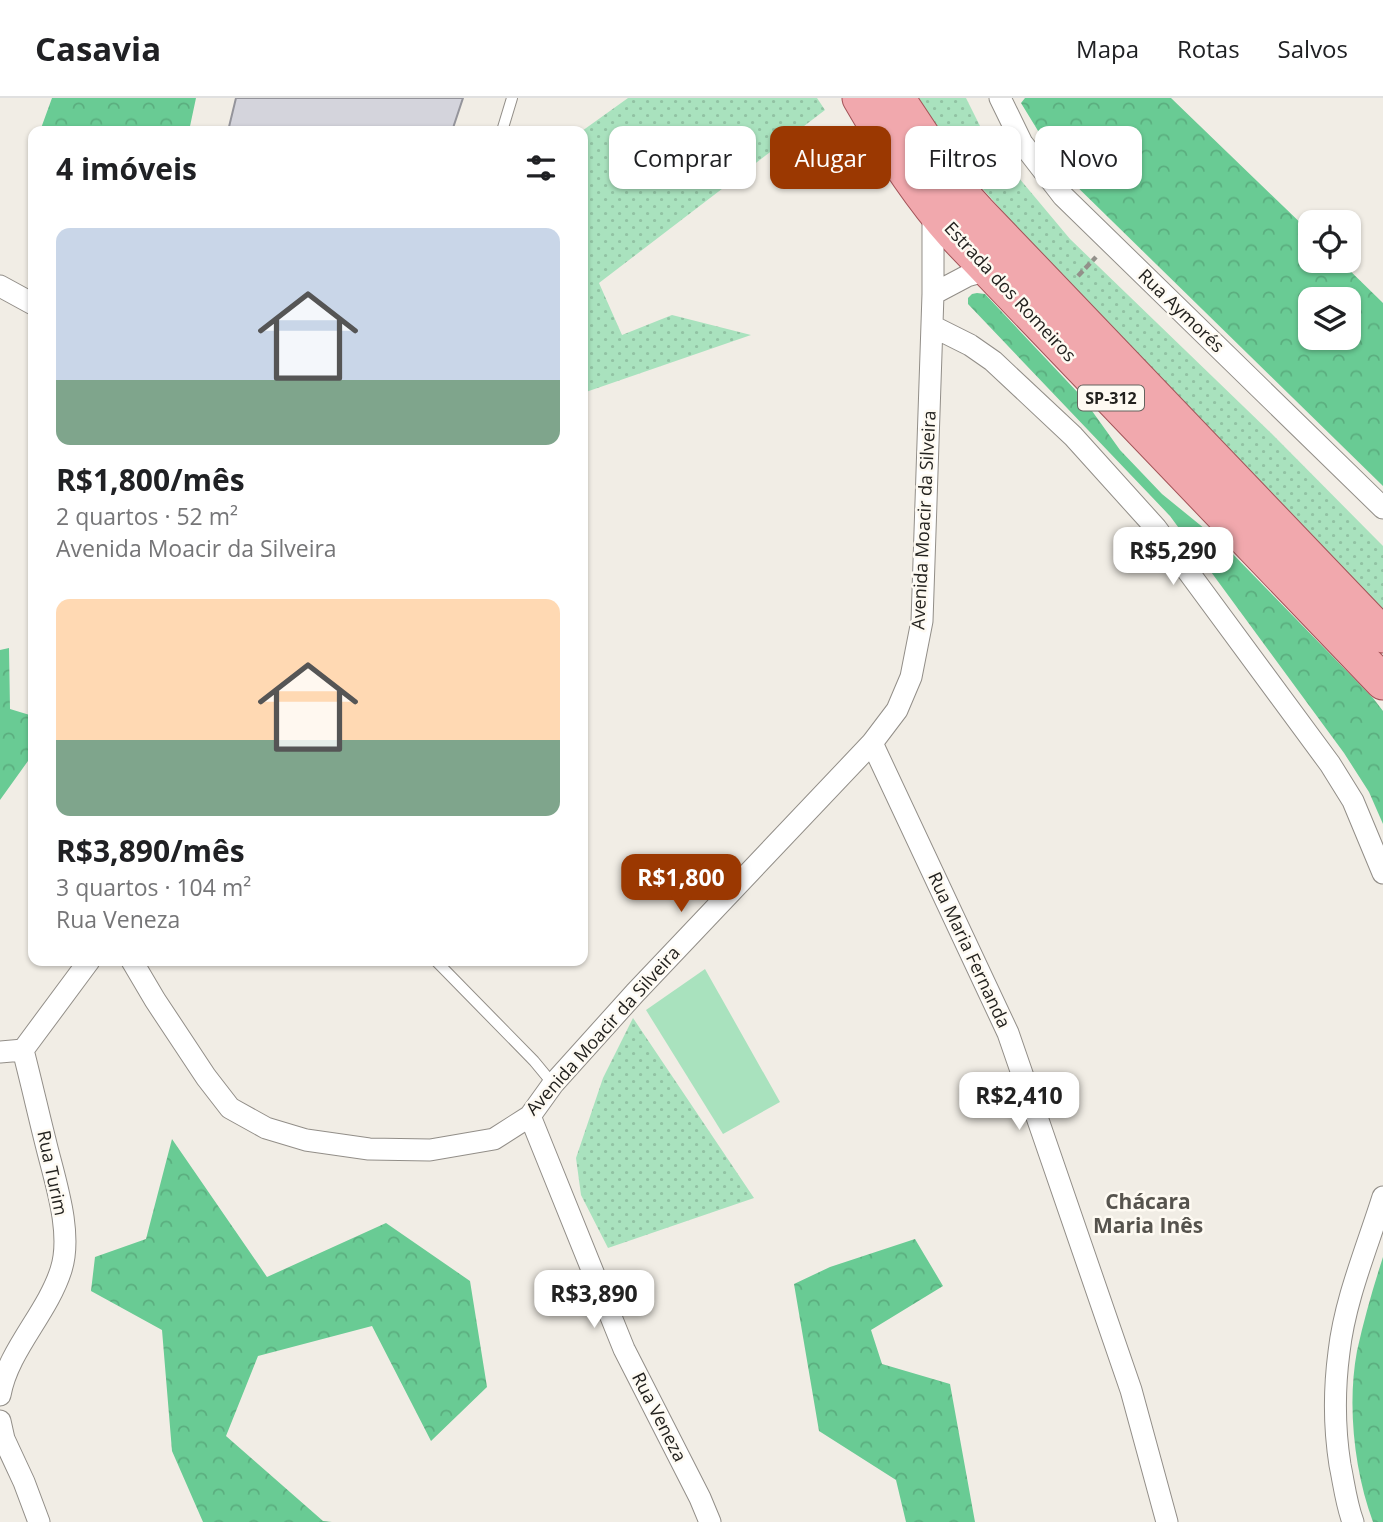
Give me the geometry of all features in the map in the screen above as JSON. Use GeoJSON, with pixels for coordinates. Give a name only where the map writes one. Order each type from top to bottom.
{"type":"FeatureCollection","features":[{"type":"Feature","properties":{"kind":"main road","name":"Estrada dos Romeiros"},"geometry":{"type":"LineString","coordinates":[[860,98],[933,210],[1383,682]]}},
{"type":"Feature","properties":{"kind":"main road","name":"Estrada dos Romeiros"},"geometry":{"type":"LineString","coordinates":[[897,98],[958,190],[1057,297],[1383,635]]}},
{"type":"Feature","properties":{"kind":"street","name":"Rua Aymorés"},"geometry":{"type":"LineString","coordinates":[[1000,98],[1022,143],[1063,196],[1383,508]]}},
{"type":"Feature","properties":{"kind":"street","name":"Avenida Moacir da Silveira"},"geometry":{"type":"LineString","coordinates":[[135,966],[205,1077],[230,1108],[265,1128],[306,1140],[369,1149],[430,1150],[494,1139],[530,1116],[553,1084],[635,993],[872,743],[897,710],[911,677],[922,621],[933,294],[933,210]]}},
{"type":"Feature","properties":{"kind":"street"},"geometry":{"type":"LineString","coordinates":[[933,294],[967,276],[988,270]]}},
{"type":"Feature","properties":{"kind":"street"},"geometry":{"type":"LineString","coordinates":[[0,286],[28,301]]}},
{"type":"Feature","properties":{"kind":"street"},"geometry":{"type":"LineString","coordinates":[[932,326],[970,345],[993,361],[1073,436],[1156,528],[1329,764],[1353,801],[1383,873]]}},
{"type":"Feature","properties":{"kind":"street","name":"Rua Maria Fernanda"},"geometry":{"type":"LineString","coordinates":[[872,743],[1007,1033],[1131,1390],[1167,1522]]}},
{"type":"Feature","properties":{"kind":"street"},"geometry":{"type":"LineString","coordinates":[[0,1052],[23,1050],[85,966]]}},
{"type":"Feature","properties":{"kind":"street","name":"Rua Turim"},"geometry":{"type":"LineString","coordinates":[[0,1395],[14,1359],[46,1305],[61,1268],[64,1243],[63,1219],[23,1050]]}},
{"type":"Feature","properties":{"kind":"street","name":"Rua Veneza"},"geometry":{"type":"LineString","coordinates":[[530,1116],[624,1349],[710,1522]]}},
{"type":"Feature","properties":{"kind":"street"},"geometry":{"type":"LineString","coordinates":[[1353,1522],[1347,1504],[1338,1450],[1335,1402],[1339,1350],[1350,1299],[1383,1197]]}},
{"type":"Feature","properties":{"kind":"street"},"geometry":{"type":"LineString","coordinates":[[0,1421],[4,1439],[39,1522]]}},
{"type":"Feature","properties":{"kind":"lane"},"geometry":{"type":"LineString","coordinates":[[504,126],[512,98]]}},
{"type":"Feature","properties":{"kind":"lane"},"geometry":{"type":"LineString","coordinates":[[441,966],[553,1084]]}},
{"type":"Feature","properties":{"kind":"path"},"geometry":{"type":"LineString","coordinates":[[1057,297],[1111,242]]}},
{"type":"Feature","properties":{"kind":"green space"},"geometry":{"type":"Polygon","coordinates":[[[52,98],[196,98],[190,126],[42,126],[52,98]]]}},
{"type":"Feature","properties":{"kind":"green space"},"geometry":{"type":"Polygon","coordinates":[[[628,98],[817,98],[825,110],[804,126],[770,126],[770,152],[756,163],[756,126],[609,126],[609,189],[722,189],[599,283],[622,335],[672,315],[751,335],[588,391],[588,127],[628,98]]]}},
{"type":"Feature","properties":{"kind":"green space"},"geometry":{"type":"Polygon","coordinates":[[[915,98],[966,98],[980,126],[928,126],[915,98]]]}},
{"type":"Feature","properties":{"kind":"green space"},"geometry":{"type":"Polygon","coordinates":[[[1025,98],[1171,98],[1298,220],[1298,273],[1352,273],[1383,303],[1383,486],[1079,189],[1142,189],[1142,126],[1035,126],[1021,103],[1025,98]]]}},
{"type":"Feature","properties":{"kind":"green space"},"geometry":{"type":"Polygon","coordinates":[[[1021,181],[1070,239],[1272,434],[1383,546],[1383,622],[1140,368],[983,189],[1021,189],[1021,181]]]}},
{"type":"Feature","properties":{"kind":"green space"},"geometry":{"type":"Polygon","coordinates":[[[977,293],[985,294],[1082,397],[1120,450],[1162,494],[1221,542],[1383,711],[1383,824],[1369,792],[1344,753],[1170,516],[968,304],[968,298],[977,293]]]}},
{"type":"Feature","properties":{"kind":"green space"},"geometry":{"type":"Polygon","coordinates":[[[9,648],[10,709],[28,714],[28,761],[0,800],[0,650],[9,648]]]}},
{"type":"Feature","properties":{"kind":"green space"},"geometry":{"type":"Polygon","coordinates":[[[705,969],[780,1102],[723,1134],[646,1010],[705,969]]]}},
{"type":"Feature","properties":{"kind":"green space"},"geometry":{"type":"Polygon","coordinates":[[[633,1018],[754,1198],[608,1248],[581,1195],[576,1158],[603,1078],[633,1018]]]}},
{"type":"Feature","properties":{"kind":"green space"},"geometry":{"type":"Polygon","coordinates":[[[172,1139],[267,1277],[386,1223],[470,1281],[487,1387],[431,1441],[372,1326],[258,1356],[226,1436],[323,1521],[332,1522],[203,1522],[172,1451],[162,1330],[91,1291],[95,1257],[146,1239],[172,1139]]]}},
{"type":"Feature","properties":{"kind":"green space"},"geometry":{"type":"Polygon","coordinates":[[[915,1239],[943,1286],[871,1330],[882,1364],[950,1384],[975,1522],[906,1522],[896,1480],[819,1431],[794,1284],[830,1267],[915,1239]]]}},
{"type":"Feature","properties":{"kind":"green space"},"geometry":{"type":"Polygon","coordinates":[[[1383,1257],[1383,1522],[1373,1522],[1357,1459],[1353,1393],[1357,1351],[1383,1257]]]}},
{"type":"Feature","properties":{"kind":"building"},"geometry":{"type":"Polygon","coordinates":[[[236,98],[463,98],[454,126],[229,126],[236,98]]]}},
{"type":"Feature","properties":{"kind":"district","name":"Chácara Maria Inês"},"geometry":{"type":"Point","coordinates":[1148,1214]}}]}
